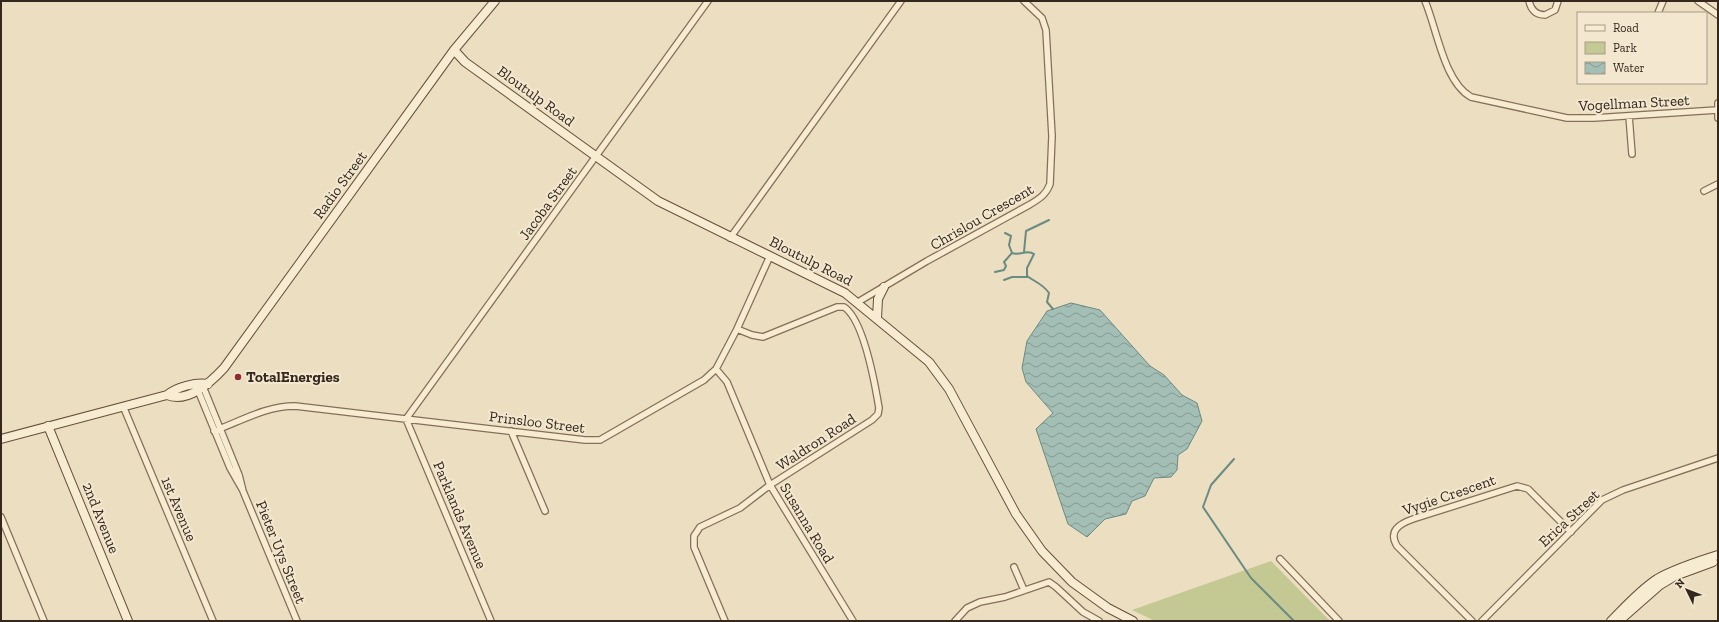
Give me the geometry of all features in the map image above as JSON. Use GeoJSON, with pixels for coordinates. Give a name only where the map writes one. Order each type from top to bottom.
{"type":"FeatureCollection","features":[{"type":"Feature","properties":{"kind":"street","name":"Radio Street"},"geometry":{"type":"LineString","coordinates":[[201,386],[224,368],[232,358],[454,50],[495,1]]}},
{"type":"Feature","properties":{"kind":"street","name":"Jacoba Street"},"geometry":{"type":"LineString","coordinates":[[406,419],[708,1]]}},
{"type":"Feature","properties":{"kind":"street"},"geometry":{"type":"LineString","coordinates":[[730,238],[901,1]]}},
{"type":"Feature","properties":{"kind":"street","name":"Chrislou Crescent"},"geometry":{"type":"LineString","coordinates":[[858,302],[927,261],[1029,205],[1042,197],[1048,191],[1051,178],[1052,136],[1046,30],[1042,18],[1024,1]]}},
{"type":"Feature","properties":{"kind":"street","name":"Vogellman Street"},"geometry":{"type":"LineString","coordinates":[[1426,1],[1451,76],[1461,91],[1471,98],[1567,118],[1594,118],[1717,110]]}},
{"type":"Feature","properties":{"kind":"street"},"geometry":{"type":"LineString","coordinates":[[1529,1],[1534,12],[1545,15],[1555,10],[1558,1]]}},
{"type":"Feature","properties":{"kind":"street"},"geometry":{"type":"LineString","coordinates":[[1658,12],[1664,1]]}},
{"type":"Feature","properties":{"kind":"street"},"geometry":{"type":"LineString","coordinates":[[1698,1],[1718,15]]}},
{"type":"Feature","properties":{"kind":"street","name":"Bloutulp Road"},"geometry":{"type":"LineString","coordinates":[[454,50],[465,62],[658,201],[730,238],[832,286],[858,302],[914,349],[939,374],[1016,514],[1042,551],[1072,582],[1108,608],[1133,621]]}},
{"type":"Feature","properties":{"kind":"street"},"geometry":{"type":"LineString","coordinates":[[1718,103],[1718,118]]}},
{"type":"Feature","properties":{"kind":"street"},"geometry":{"type":"LineString","coordinates":[[1630,116],[1632,154]]}},
{"type":"Feature","properties":{"kind":"street"},"geometry":{"type":"LineString","coordinates":[[1704,191],[1718,184]]}},
{"type":"Feature","properties":{"kind":"street","name":"Prinsloo Street"},"geometry":{"type":"LineString","coordinates":[[214,431],[268,410],[284,406],[585,440],[600,440],[704,380],[716,369],[738,329],[770,256]]}},
{"type":"Feature","properties":{"kind":"street"},"geometry":{"type":"LineString","coordinates":[[877,318],[878,299],[884,287]]}},
{"type":"Feature","properties":{"kind":"street","name":"Waldron Road"},"geometry":{"type":"LineString","coordinates":[[725,621],[695,550],[693,539],[700,528],[733,512],[770,485],[872,420],[878,414],[880,408],[868,354],[854,316],[847,309],[840,306],[763,337],[752,335],[738,329]]}},
{"type":"Feature","properties":{"kind":"street","name":"Susanna Road"},"geometry":{"type":"LineString","coordinates":[[716,369],[726,380],[770,485],[853,621]]}},
{"type":"Feature","properties":{"kind":"street"},"geometry":{"type":"LineString","coordinates":[[1,439],[167,395],[172,391],[201,386]]}},
{"type":"Feature","properties":{"kind":"street","name":"Pieter Uys Street"},"geometry":{"type":"LineString","coordinates":[[201,386],[221,429],[239,475],[243,491]]}},
{"type":"Feature","properties":{"kind":"street","name":"Pieter Uys Street"},"geometry":{"type":"LineString","coordinates":[[201,386],[214,431],[230,468],[243,491],[297,621]]}},
{"type":"Feature","properties":{"kind":"street","name":"1st Avenue"},"geometry":{"type":"LineString","coordinates":[[123,406],[213,621]]}},
{"type":"Feature","properties":{"kind":"street","name":"Parklands Avenue"},"geometry":{"type":"LineString","coordinates":[[406,419],[491,621]]}},
{"type":"Feature","properties":{"kind":"street","name":"2nd Avenue"},"geometry":{"type":"LineString","coordinates":[[48,426],[128,621]]}},
{"type":"Feature","properties":{"kind":"street"},"geometry":{"type":"LineString","coordinates":[[511,431],[545,511]]}},
{"type":"Feature","properties":{"kind":"street"},"geometry":{"type":"LineString","coordinates":[[1,434],[12,436]]}},
{"type":"Feature","properties":{"kind":"street","name":"Erica Street"},"geometry":{"type":"LineString","coordinates":[[1482,621],[1602,500],[1614,494],[1718,458]]}},
{"type":"Feature","properties":{"kind":"street","name":"Vygie Crescent"},"geometry":{"type":"LineString","coordinates":[[1472,621],[1397,546],[1394,539],[1394,531],[1396,527],[1413,519],[1517,486],[1528,489],[1571,532]]}},
{"type":"Feature","properties":{"kind":"street"},"geometry":{"type":"LineString","coordinates":[[1,518],[44,621]]}},
{"type":"Feature","properties":{"kind":"street"},"geometry":{"type":"LineString","coordinates":[[1611,621],[1634,598],[1656,580],[1679,568],[1718,555]]}},
{"type":"Feature","properties":{"kind":"street"},"geometry":{"type":"LineString","coordinates":[[1280,559],[1339,621]]}},
{"type":"Feature","properties":{"kind":"street"},"geometry":{"type":"LineString","coordinates":[[1619,621],[1660,585],[1675,576],[1718,561]]}},
{"type":"Feature","properties":{"kind":"street"},"geometry":{"type":"LineString","coordinates":[[1014,567],[1024,590]]}},
{"type":"Feature","properties":{"kind":"street"},"geometry":{"type":"LineString","coordinates":[[955,621],[967,608],[973,604],[1005,597],[1049,582],[1083,612],[1099,621]]}},
{"type":"Feature","properties":{"kind":"green space"},"geometry":{"type":"Polygon","coordinates":[[[1271,561],[1330,621],[1155,621],[1132,610],[1271,561]]]}},
{"type":"Feature","properties":{"kind":"water"},"geometry":{"type":"Polygon","coordinates":[[[1071,303],[1100,310],[1150,366],[1164,375],[1182,395],[1197,403],[1202,421],[1187,449],[1178,455],[1177,470],[1171,477],[1154,478],[1145,496],[1132,501],[1126,514],[1105,519],[1087,537],[1068,524],[1036,429],[1053,413],[1026,382],[1022,368],[1027,341],[1047,311],[1071,303]]]}},
{"type":"Feature","properties":{"kind":"waterway"},"geometry":{"type":"LineString","coordinates":[[1024,252],[1026,231],[1049,220]]}},
{"type":"Feature","properties":{"kind":"waterway"},"geometry":{"type":"LineString","coordinates":[[1005,233],[1011,236],[1009,245],[1012,253],[1018,254],[1029,252],[1034,254],[1027,268],[1027,276],[1042,285],[1047,290],[1049,293],[1047,302],[1053,309]]}},
{"type":"Feature","properties":{"kind":"waterway"},"geometry":{"type":"LineString","coordinates":[[995,272],[1004,270],[1006,266],[1004,262],[1012,253]]}},
{"type":"Feature","properties":{"kind":"waterway"},"geometry":{"type":"LineString","coordinates":[[1004,280],[1012,277],[1028,277]]}},
{"type":"Feature","properties":{"kind":"waterway"},"geometry":{"type":"LineString","coordinates":[[1234,459],[1211,485],[1203,507],[1251,578],[1294,621]]}},
{"type":"Feature","properties":{"kind":"place","name":"TotalEnergies"},"geometry":{"type":"Point","coordinates":[238,377]}}]}
